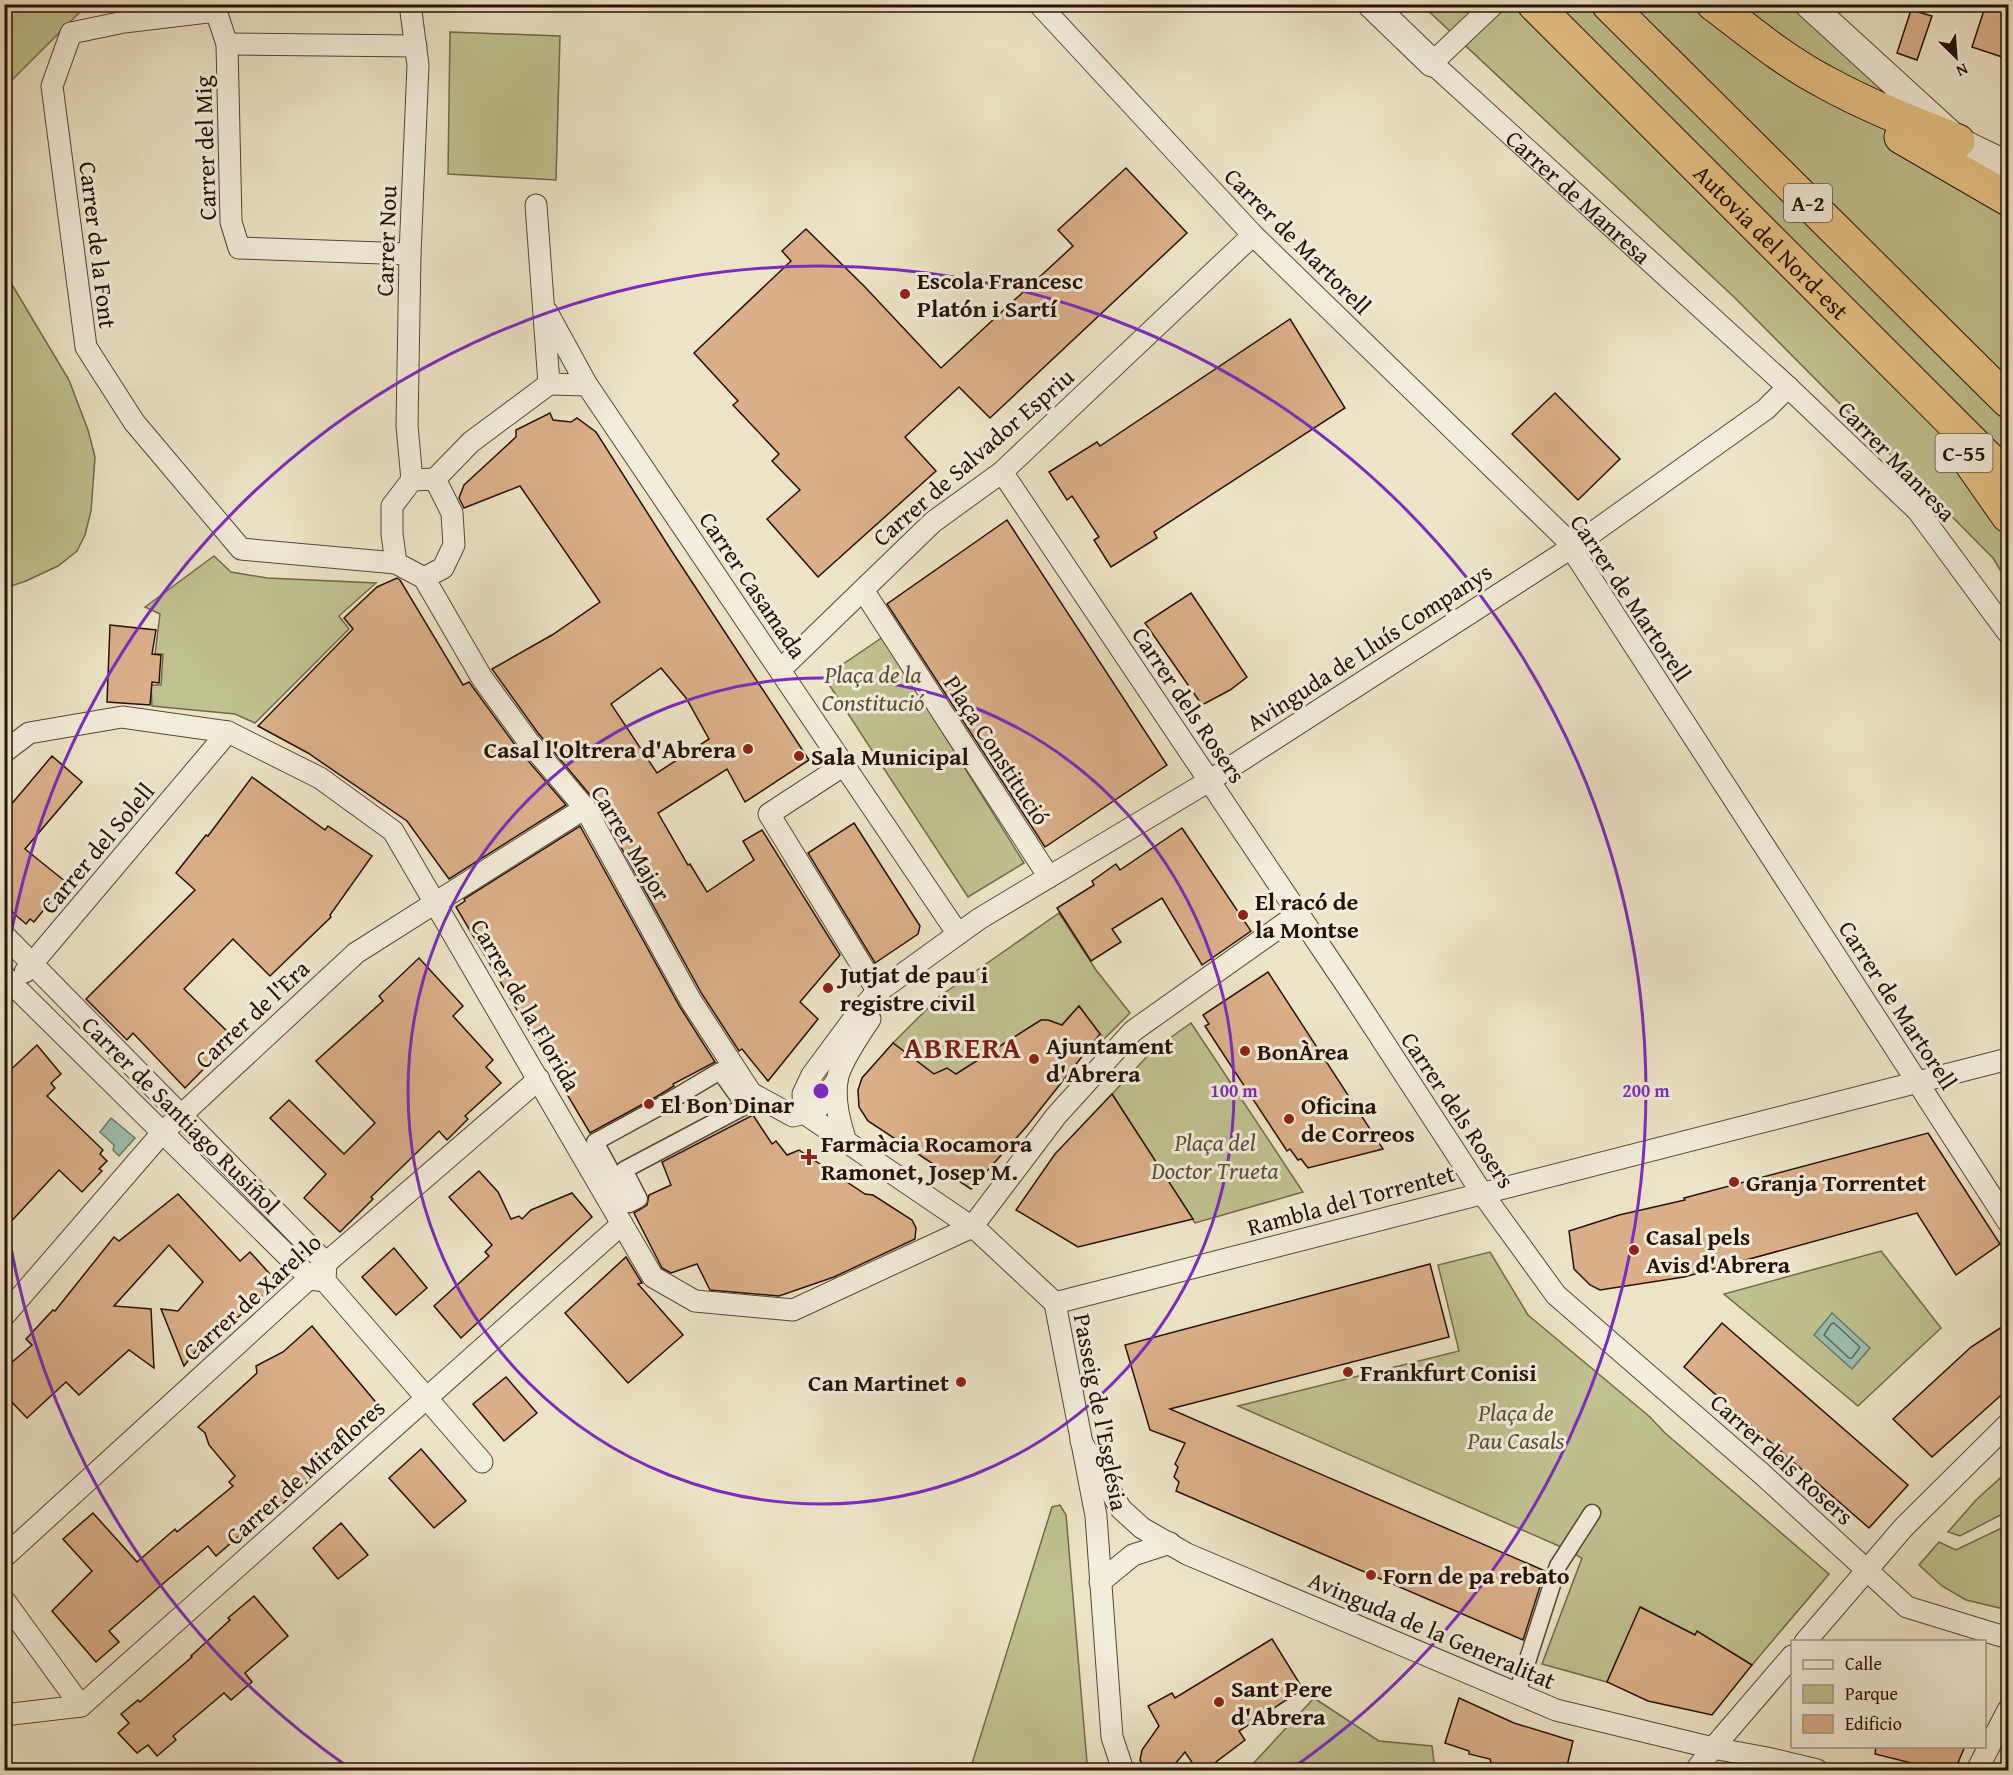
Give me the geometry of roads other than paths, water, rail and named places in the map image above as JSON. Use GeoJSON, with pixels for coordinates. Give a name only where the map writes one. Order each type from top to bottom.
{"type":"FeatureCollection","features":[{"type":"Feature","properties":{"kind":"highway","name":"Autovia del Nord-est"},"geometry":{"type":"LineString","coordinates":[[1534,4],[2008,478]]}},
{"type":"Feature","properties":{"kind":"highway","name":"A-2"},"geometry":{"type":"LineString","coordinates":[[1608,4],[2008,401]]}},
{"type":"Feature","properties":{"kind":"highway"},"geometry":{"type":"LineString","coordinates":[[1713,4],[1779,55],[1823,82],[1875,122],[2008,199]]}},
{"type":"Feature","properties":{"kind":"highway"},"geometry":{"type":"LineString","coordinates":[[1823,82],[1895,116],[1958,141]]}},
{"type":"Feature","properties":{"kind":"highway","name":"C-55"},"geometry":{"type":"LineString","coordinates":[[1919,389],[2008,516]]}},
{"type":"Feature","properties":{"kind":"street","name":"Carrer Nou"},"geometry":{"type":"LineString","coordinates":[[410,4],[418,65],[410,254],[407,426],[412,480]]}},
{"type":"Feature","properties":{"kind":"street","name":"Carrer de Martorell"},"geometry":{"type":"LineString","coordinates":[[1039,4],[1252,234],[1564,537],[2008,1222]]}},
{"type":"Feature","properties":{"kind":"street","name":"Carrer de Manresa"},"geometry":{"type":"LineString","coordinates":[[1371,4],[1439,57],[1788,387]]}},
{"type":"Feature","properties":{"kind":"street"},"geometry":{"type":"LineString","coordinates":[[1439,57],[1494,4]]}},
{"type":"Feature","properties":{"kind":"street"},"geometry":{"type":"LineString","coordinates":[[1808,4],[1958,141],[2008,165]]}},
{"type":"Feature","properties":{"kind":"street","name":"Carrer de la Font"},"geometry":{"type":"LineString","coordinates":[[227,45],[216,11],[124,22],[71,33],[52,86],[86,347],[134,422],[241,549],[396,564]]}},
{"type":"Feature","properties":{"kind":"street"},"geometry":{"type":"LineString","coordinates":[[227,45],[416,46]]}},
{"type":"Feature","properties":{"kind":"street","name":"Carrer del Mig"},"geometry":{"type":"LineString","coordinates":[[227,45],[231,222],[239,248],[410,254]]}},
{"type":"Feature","properties":{"kind":"street"},"geometry":{"type":"LineString","coordinates":[[536,205],[549,384]]}},
{"type":"Feature","properties":{"kind":"street","name":"Carrer de Salvador Espriu"},"geometry":{"type":"LineString","coordinates":[[780,670],[933,522],[1002,472],[1252,234]]}},
{"type":"Feature","properties":{"kind":"street","name":"Carrer Casamada"},"geometry":{"type":"LineString","coordinates":[[543,307],[588,385],[958,934]]}},
{"type":"Feature","properties":{"kind":"street"},"geometry":{"type":"LineString","coordinates":[[435,480],[452,513],[454,545],[443,568],[424,578],[396,564],[392,534],[392,506],[412,480],[435,480],[471,441],[549,384],[588,385]]}},
{"type":"Feature","properties":{"kind":"street","name":"Avinguda de Lluís Companys"},"geometry":{"type":"LineString","coordinates":[[804,1113],[803,1094],[812,1075],[855,1017],[878,992],[979,919],[1209,781],[1571,548],[1766,409],[1788,387]]}},
{"type":"Feature","properties":{"kind":"street","name":"Carrer Manresa"},"geometry":{"type":"LineString","coordinates":[[1788,387],[1918,511],[2008,633]]}},
{"type":"Feature","properties":{"kind":"street","name":"Carrer dels Rosers"},"geometry":{"type":"LineString","coordinates":[[1002,472],[1482,1193],[1556,1294],[1762,1474],[1908,1607],[2008,1638]]}},
{"type":"Feature","properties":{"kind":"street","name":"Carrer Major"},"geometry":{"type":"LineString","coordinates":[[424,578],[482,678],[528,741],[585,808],[691,1001],[751,1093],[793,1116],[804,1113]]}},
{"type":"Feature","properties":{"kind":"street","name":"Plaça Constitució"},"geometry":{"type":"LineString","coordinates":[[863,590],[1049,877]]}},
{"type":"Feature","properties":{"kind":"street","name":"Carrer de la Florida"},"geometry":{"type":"LineString","coordinates":[[4,752],[29,733],[122,717],[228,732],[320,778],[393,831],[436,901],[611,1208],[653,1277],[695,1301],[793,1310],[972,1227]]}},
{"type":"Feature","properties":{"kind":"street","name":"Carrer del Solell"},"geometry":{"type":"LineString","coordinates":[[8,986],[33,962],[228,732]]}},
{"type":"Feature","properties":{"kind":"street"},"geometry":{"type":"LineString","coordinates":[[844,765],[769,814],[878,992]]}},
{"type":"Feature","properties":{"kind":"street","name":"Carrer de l'Era"},"geometry":{"type":"LineString","coordinates":[[4,1316],[162,1133],[356,953],[585,808]]}},
{"type":"Feature","properties":{"kind":"street"},"geometry":{"type":"LineString","coordinates":[[972,1227],[1056,1116],[1133,1030],[1298,914]]}},
{"type":"Feature","properties":{"kind":"street","name":"Carrer de Santiago Rusiñol"},"geometry":{"type":"LineString","coordinates":[[4,935],[181,1115],[482,1462]]}},
{"type":"Feature","properties":{"kind":"street"},"geometry":{"type":"LineString","coordinates":[[804,1113],[820,1106],[837,1080],[854,1042],[879,1006],[915,966]]}},
{"type":"Feature","properties":{"kind":"street","name":"Carrer de Santiago Rusiñol"},"geometry":{"type":"LineString","coordinates":[[8,986],[162,1133],[321,1274]]}},
{"type":"Feature","properties":{"kind":"street","name":"Rambla del Torrentet"},"geometry":{"type":"LineString","coordinates":[[1055,1304],[2008,1059]]}},
{"type":"Feature","properties":{"kind":"street"},"geometry":{"type":"LineString","coordinates":[[720,1071],[745,1106],[624,1170],[639,1199],[629,1204],[595,1142],[720,1071]]}},
{"type":"Feature","properties":{"kind":"street","name":"Carrer de Xarel·lo"},"geometry":{"type":"LineString","coordinates":[[4,1557],[539,1079]]}},
{"type":"Feature","properties":{"kind":"street"},"geometry":{"type":"LineString","coordinates":[[837,1080],[838,1115],[846,1142]]}},
{"type":"Feature","properties":{"kind":"street","name":"Passeig de l'Església"},"geometry":{"type":"LineString","coordinates":[[804,1113],[972,1227],[1055,1304],[1096,1516],[1112,1737],[1123,1770]]}},
{"type":"Feature","properties":{"kind":"street","name":"Carrer de Miraflores"},"geometry":{"type":"LineString","coordinates":[[81,1706],[622,1224]]}},
{"type":"Feature","properties":{"kind":"street"},"geometry":{"type":"LineString","coordinates":[[1806,1640],[1904,1527],[2008,1424]]}},
{"type":"Feature","properties":{"kind":"street","name":"Avinguda de la Generalitat"},"geometry":{"type":"LineString","coordinates":[[1081,1441],[1121,1509],[1142,1528],[1187,1554],[1556,1710],[1713,1748],[1817,1770]]}},
{"type":"Feature","properties":{"kind":"street"},"geometry":{"type":"LineString","coordinates":[[1517,1693],[1558,1566],[1592,1513]]}},
{"type":"Feature","properties":{"kind":"street"},"geometry":{"type":"LineString","coordinates":[[1101,1582],[1132,1555],[1170,1543]]}},
{"type":"Feature","properties":{"kind":"street"},"geometry":{"type":"LineString","coordinates":[[4,1600],[81,1706],[4,1715]]}},
{"type":"Feature","properties":{"kind":"street"},"geometry":{"type":"LineString","coordinates":[[1696,1770],[1791,1657]]}},
{"type":"Feature","properties":{"kind":"street"},"geometry":{"type":"LineString","coordinates":[[1977,1770],[2008,1710]]}},
{"type":"Feature","properties":{"kind":"water"},"geometry":{"type":"Polygon","coordinates":[[[111,1118],[135,1138],[119,1156],[113,1150],[114,1145],[100,1132],[111,1118]]]}},
{"type":"Feature","properties":{"kind":"water"},"geometry":{"type":"Polygon","coordinates":[[[1832,1313],[1870,1348],[1852,1369],[1814,1335],[1832,1313]]]}},
{"type":"Feature","properties":{"kind":"place","name":"Escola Francesc Platón i Sartí"},"geometry":{"type":"Point","coordinates":[905,294]}},
{"type":"Feature","properties":{"kind":"place","name":"Casal l'Oltrera d'Abrera"},"geometry":{"type":"Point","coordinates":[748,749]}},
{"type":"Feature","properties":{"kind":"place","name":"Sala Municipal"},"geometry":{"type":"Point","coordinates":[799,756]}},
{"type":"Feature","properties":{"kind":"place","name":"El racó de la Montse"},"geometry":{"type":"Point","coordinates":[1243,915]}},
{"type":"Feature","properties":{"kind":"place","name":"Jutjat de pau i registre civil"},"geometry":{"type":"Point","coordinates":[828,988]}},
{"type":"Feature","properties":{"kind":"place","name":"BonÀrea"},"geometry":{"type":"Point","coordinates":[1245,1051]}},
{"type":"Feature","properties":{"kind":"place","name":"Ajuntament d'Abrera"},"geometry":{"type":"Point","coordinates":[1034,1059]}},
{"type":"Feature","properties":{"kind":"place","name":"El Bon Dinar"},"geometry":{"type":"Point","coordinates":[649,1104]}},
{"type":"Feature","properties":{"kind":"place","name":"Oficina de Correos"},"geometry":{"type":"Point","coordinates":[1289,1119]}},
{"type":"Feature","properties":{"kind":"place","name":"Farmàcia Rocamora Ramonet, Josep M."},"geometry":{"type":"Point","coordinates":[809,1157]}},
{"type":"Feature","properties":{"kind":"place","name":"Granja Torrentet"},"geometry":{"type":"Point","coordinates":[1734,1182]}},
{"type":"Feature","properties":{"kind":"place","name":"Casal pels Avis d'Abrera"},"geometry":{"type":"Point","coordinates":[1634,1250]}},
{"type":"Feature","properties":{"kind":"place","name":"Frankfurt Conisi"},"geometry":{"type":"Point","coordinates":[1348,1372]}},
{"type":"Feature","properties":{"kind":"place","name":"Can Martinet"},"geometry":{"type":"Point","coordinates":[961,1382]}},
{"type":"Feature","properties":{"kind":"place","name":"Forn de pa rebato"},"geometry":{"type":"Point","coordinates":[1371,1575]}},
{"type":"Feature","properties":{"kind":"place","name":"Sant Pere d'Abrera"},"geometry":{"type":"Point","coordinates":[1219,1702]}},
{"type":"Feature","properties":{"kind":"district","name":"ABRERA"},"geometry":{"type":"Point","coordinates":[963,1047]}},
{"type":"Feature","properties":{"kind":"park label","name":"Plaça de la Constitució"},"geometry":{"type":"Point","coordinates":[873,688]}},
{"type":"Feature","properties":{"kind":"park label","name":"Plaça del Doctor Trueta"},"geometry":{"type":"Point","coordinates":[1215,1156]}},
{"type":"Feature","properties":{"kind":"park label","name":"Plaça de Pau Casals"},"geometry":{"type":"Point","coordinates":[1516,1426]}}]}
